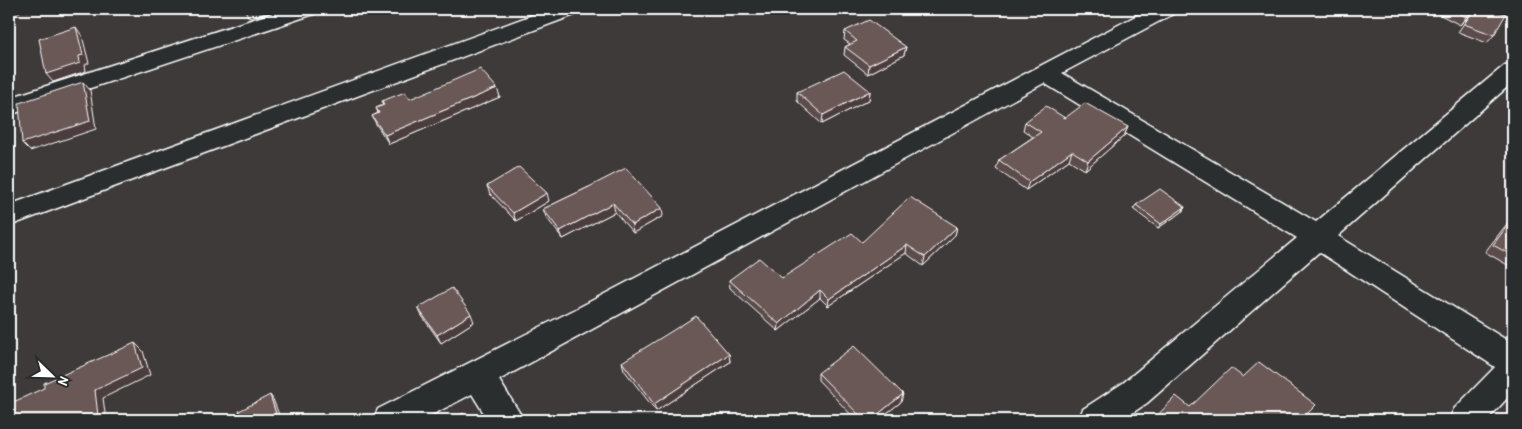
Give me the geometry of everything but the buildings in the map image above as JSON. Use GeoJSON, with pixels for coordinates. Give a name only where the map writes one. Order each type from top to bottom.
{"type":"FeatureCollection","features":[{"type":"Feature","properties":{"kind":"street"},"geometry":{"type":"LineString","coordinates":[[9,107],[306,9]]}},
{"type":"Feature","properties":{"kind":"street"},"geometry":{"type":"LineString","coordinates":[[9,216],[569,9]]}},
{"type":"Feature","properties":{"kind":"street"},"geometry":{"type":"LineString","coordinates":[[390,420],[478,376],[1165,9]]}},
{"type":"Feature","properties":{"kind":"street"},"geometry":{"type":"LineString","coordinates":[[1095,420],[1135,393],[1513,70]]}},
{"type":"Feature","properties":{"kind":"street"},"geometry":{"type":"LineString","coordinates":[[1044,72],[1318,237],[1513,361]]}},
{"type":"Feature","properties":{"kind":"street"},"geometry":{"type":"LineString","coordinates":[[1466,420],[1513,370]]}},
{"type":"Feature","properties":{"kind":"street"},"geometry":{"type":"LineString","coordinates":[[478,376],[507,420]]}},
{"type":"Feature","properties":{"kind":"path"},"geometry":{"type":"LineString","coordinates":[[9,14],[26,9]]}}]}
